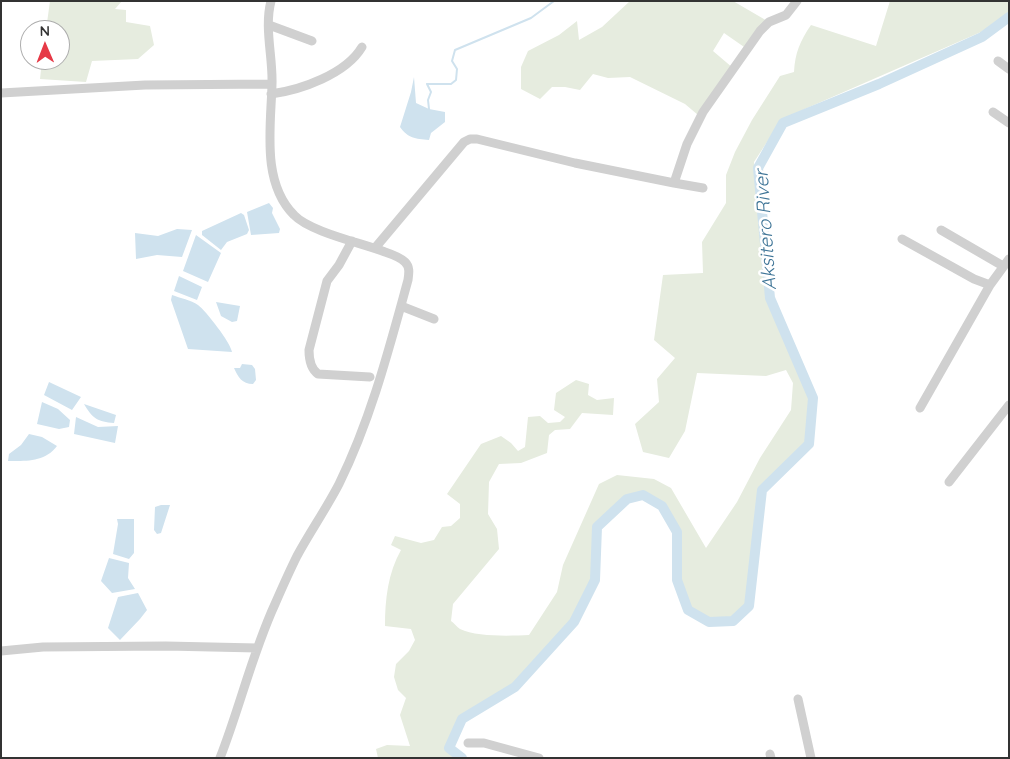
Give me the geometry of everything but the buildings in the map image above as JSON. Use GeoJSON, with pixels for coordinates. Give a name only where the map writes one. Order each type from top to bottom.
{"type":"FeatureCollection","features":[{"type":"Feature","properties":{"kind":"street"},"geometry":{"type":"LineString","coordinates":[[220,758],[234,724],[257,648],[274,605],[296,558],[338,484],[365,422],[383,373],[408,280],[409,268],[405,262],[375,248],[304,224],[294,216],[285,204],[275,181],[272,165],[272,84],[269,25],[271,1]]}},
{"type":"Feature","properties":{"kind":"street"},"geometry":{"type":"LineString","coordinates":[[674,184],[687,144],[703,112],[760,32],[769,22],[786,14],[797,1]]}},
{"type":"Feature","properties":{"kind":"street"},"geometry":{"type":"LineString","coordinates":[[269,25],[312,40]]}},
{"type":"Feature","properties":{"kind":"street"},"geometry":{"type":"LineString","coordinates":[[271,94],[305,86],[346,66],[362,47]]}},
{"type":"Feature","properties":{"kind":"street"},"geometry":{"type":"LineString","coordinates":[[998,61],[1009,69]]}},
{"type":"Feature","properties":{"kind":"street"},"geometry":{"type":"LineString","coordinates":[[1,93],[144,85],[272,84]]}},
{"type":"Feature","properties":{"kind":"street"},"geometry":{"type":"LineString","coordinates":[[993,112],[1009,123]]}},
{"type":"Feature","properties":{"kind":"street"},"geometry":{"type":"LineString","coordinates":[[375,248],[464,142],[470,139],[477,139],[575,163],[674,184],[703,188]]}},
{"type":"Feature","properties":{"kind":"street"},"geometry":{"type":"LineString","coordinates":[[920,408],[990,285],[1006,262],[941,230]]}},
{"type":"Feature","properties":{"kind":"street"},"geometry":{"type":"LineString","coordinates":[[902,239],[990,285]]}},
{"type":"Feature","properties":{"kind":"street"},"geometry":{"type":"LineString","coordinates":[[352,241],[328,281],[310,350],[310,359],[313,369],[318,374],[370,377]]}},
{"type":"Feature","properties":{"kind":"street"},"geometry":{"type":"LineString","coordinates":[[401,306],[434,318]]}},
{"type":"Feature","properties":{"kind":"street"},"geometry":{"type":"LineString","coordinates":[[949,482],[1009,404]]}},
{"type":"Feature","properties":{"kind":"street"},"geometry":{"type":"LineString","coordinates":[[1,650],[43,646],[257,648]]}},
{"type":"Feature","properties":{"kind":"street"},"geometry":{"type":"LineString","coordinates":[[798,700],[811,758]]}},
{"type":"Feature","properties":{"kind":"street"},"geometry":{"type":"LineString","coordinates":[[468,742],[484,743],[539,758]]}},
{"type":"Feature","properties":{"kind":"shaded area"},"geometry":{"type":"Polygon","coordinates":[[[50,1],[122,1],[115,9],[126,10],[126,22],[150,26],[154,45],[138,59],[92,61],[86,82],[40,79],[41,70],[70,70],[70,20],[47,20],[50,1]]]}},
{"type":"Feature","properties":{"kind":"shaded area"},"geometry":{"type":"Polygon","coordinates":[[[630,1],[733,1],[769,22],[747,49],[724,33],[713,51],[733,68],[698,115],[685,104],[630,77],[608,78],[593,74],[580,90],[552,87],[540,99],[521,89],[521,67],[528,51],[559,35],[577,21],[579,40],[602,27],[630,1]]]}},
{"type":"Feature","properties":{"kind":"shaded area"},"geometry":{"type":"Polygon","coordinates":[[[890,1],[1009,1],[1009,12],[981,32],[782,119],[754,162],[766,297],[796,368],[813,398],[809,444],[762,490],[749,606],[733,621],[709,622],[688,610],[677,580],[677,532],[662,506],[643,495],[627,499],[597,527],[595,580],[574,622],[515,687],[462,719],[449,748],[462,758],[378,758],[376,749],[387,745],[410,746],[400,715],[406,698],[398,690],[394,677],[396,664],[409,651],[415,640],[411,629],[385,626],[388,586],[401,550],[391,545],[395,536],[421,543],[434,540],[442,527],[451,526],[460,518],[460,504],[447,494],[481,444],[501,436],[518,451],[525,447],[528,417],[540,416],[548,423],[560,422],[565,417],[554,410],[556,393],[576,380],[589,384],[588,395],[597,400],[614,398],[613,415],[582,413],[570,429],[555,430],[549,435],[547,453],[521,463],[499,464],[489,482],[488,514],[497,529],[499,549],[453,604],[451,621],[467,632],[512,636],[529,635],[557,592],[563,565],[599,484],[617,475],[654,479],[671,488],[706,548],[737,502],[760,458],[791,410],[793,383],[786,370],[766,376],[697,373],[685,431],[669,458],[643,452],[635,424],[659,402],[657,379],[675,358],[654,340],[663,275],[703,273],[702,242],[726,203],[726,175],[735,152],[752,120],[780,76],[794,72],[799,47],[811,25],[876,46],[890,1]]]}},
{"type":"Feature","properties":{"kind":"water"},"geometry":{"type":"Polygon","coordinates":[[[414,77],[416,103],[429,109],[445,112],[445,122],[431,133],[429,140],[412,137],[406,134],[400,127],[414,77]]]}},
{"type":"Feature","properties":{"kind":"water"},"geometry":{"type":"Polygon","coordinates":[[[269,203],[273,208],[272,213],[280,229],[279,233],[251,235],[247,212],[269,203]]]}},
{"type":"Feature","properties":{"kind":"water"},"geometry":{"type":"Polygon","coordinates":[[[241,213],[244,215],[249,230],[247,234],[227,242],[221,250],[202,235],[202,231],[241,213]]]}},
{"type":"Feature","properties":{"kind":"water"},"geometry":{"type":"Polygon","coordinates":[[[177,229],[192,230],[182,257],[157,255],[136,259],[135,233],[158,236],[177,229]]]}},
{"type":"Feature","properties":{"kind":"water"},"geometry":{"type":"Polygon","coordinates":[[[196,235],[221,253],[208,282],[183,271],[196,235]]]}},
{"type":"Feature","properties":{"kind":"water"},"geometry":{"type":"Polygon","coordinates":[[[179,276],[202,287],[197,300],[174,291],[179,276]]]}},
{"type":"Feature","properties":{"kind":"water"},"geometry":{"type":"Polygon","coordinates":[[[172,295],[192,302],[202,308],[223,335],[232,352],[188,349],[171,300],[172,295]]]}},
{"type":"Feature","properties":{"kind":"water"},"geometry":{"type":"Polygon","coordinates":[[[216,302],[240,306],[237,321],[232,322],[221,316],[216,302]]]}},
{"type":"Feature","properties":{"kind":"water"},"geometry":{"type":"Polygon","coordinates":[[[242,364],[252,365],[255,369],[256,380],[253,384],[243,381],[237,374],[234,368],[240,368],[242,364]]]}},
{"type":"Feature","properties":{"kind":"water"},"geometry":{"type":"Polygon","coordinates":[[[49,382],[81,397],[72,410],[44,395],[49,382]]]}},
{"type":"Feature","properties":{"kind":"water"},"geometry":{"type":"Polygon","coordinates":[[[42,402],[58,409],[70,420],[69,427],[59,429],[37,424],[42,402]]]}},
{"type":"Feature","properties":{"kind":"water"},"geometry":{"type":"Polygon","coordinates":[[[84,404],[116,415],[114,423],[104,422],[96,418],[84,404]]]}},
{"type":"Feature","properties":{"kind":"water"},"geometry":{"type":"Polygon","coordinates":[[[76,417],[98,427],[118,426],[115,443],[74,434],[76,417]]]}},
{"type":"Feature","properties":{"kind":"water"},"geometry":{"type":"Polygon","coordinates":[[[29,434],[42,437],[57,446],[47,455],[35,460],[8,461],[9,454],[21,445],[29,434]]]}},
{"type":"Feature","properties":{"kind":"water"},"geometry":{"type":"Polygon","coordinates":[[[170,505],[161,533],[157,534],[154,530],[155,507],[170,505]]]}},
{"type":"Feature","properties":{"kind":"water"},"geometry":{"type":"Polygon","coordinates":[[[117,519],[134,519],[134,553],[129,559],[113,554],[118,524],[117,519]]]}},
{"type":"Feature","properties":{"kind":"water"},"geometry":{"type":"Polygon","coordinates":[[[109,558],[129,563],[128,578],[135,589],[112,593],[101,581],[109,558]]]}},
{"type":"Feature","properties":{"kind":"water"},"geometry":{"type":"Polygon","coordinates":[[[138,593],[147,610],[120,640],[108,628],[118,597],[138,593]]]}},
{"type":"Feature","properties":{"kind":"waterway"},"geometry":{"type":"LineString","coordinates":[[429,109],[428,100],[431,92],[427,84],[451,84],[456,80],[457,69],[452,61],[455,50],[531,18],[554,1]]}},
{"type":"Feature","properties":{"kind":"waterway","name":"Aksitero River"},"geometry":{"type":"LineString","coordinates":[[462,758],[449,748],[462,719],[515,687],[574,622],[595,580],[597,527],[627,499],[643,495],[662,506],[677,532],[677,580],[688,610],[709,622],[733,621],[749,606],[762,490],[809,444],[813,398],[770,298],[758,168],[783,123],[879,84],[982,37],[1009,17]]}}]}
